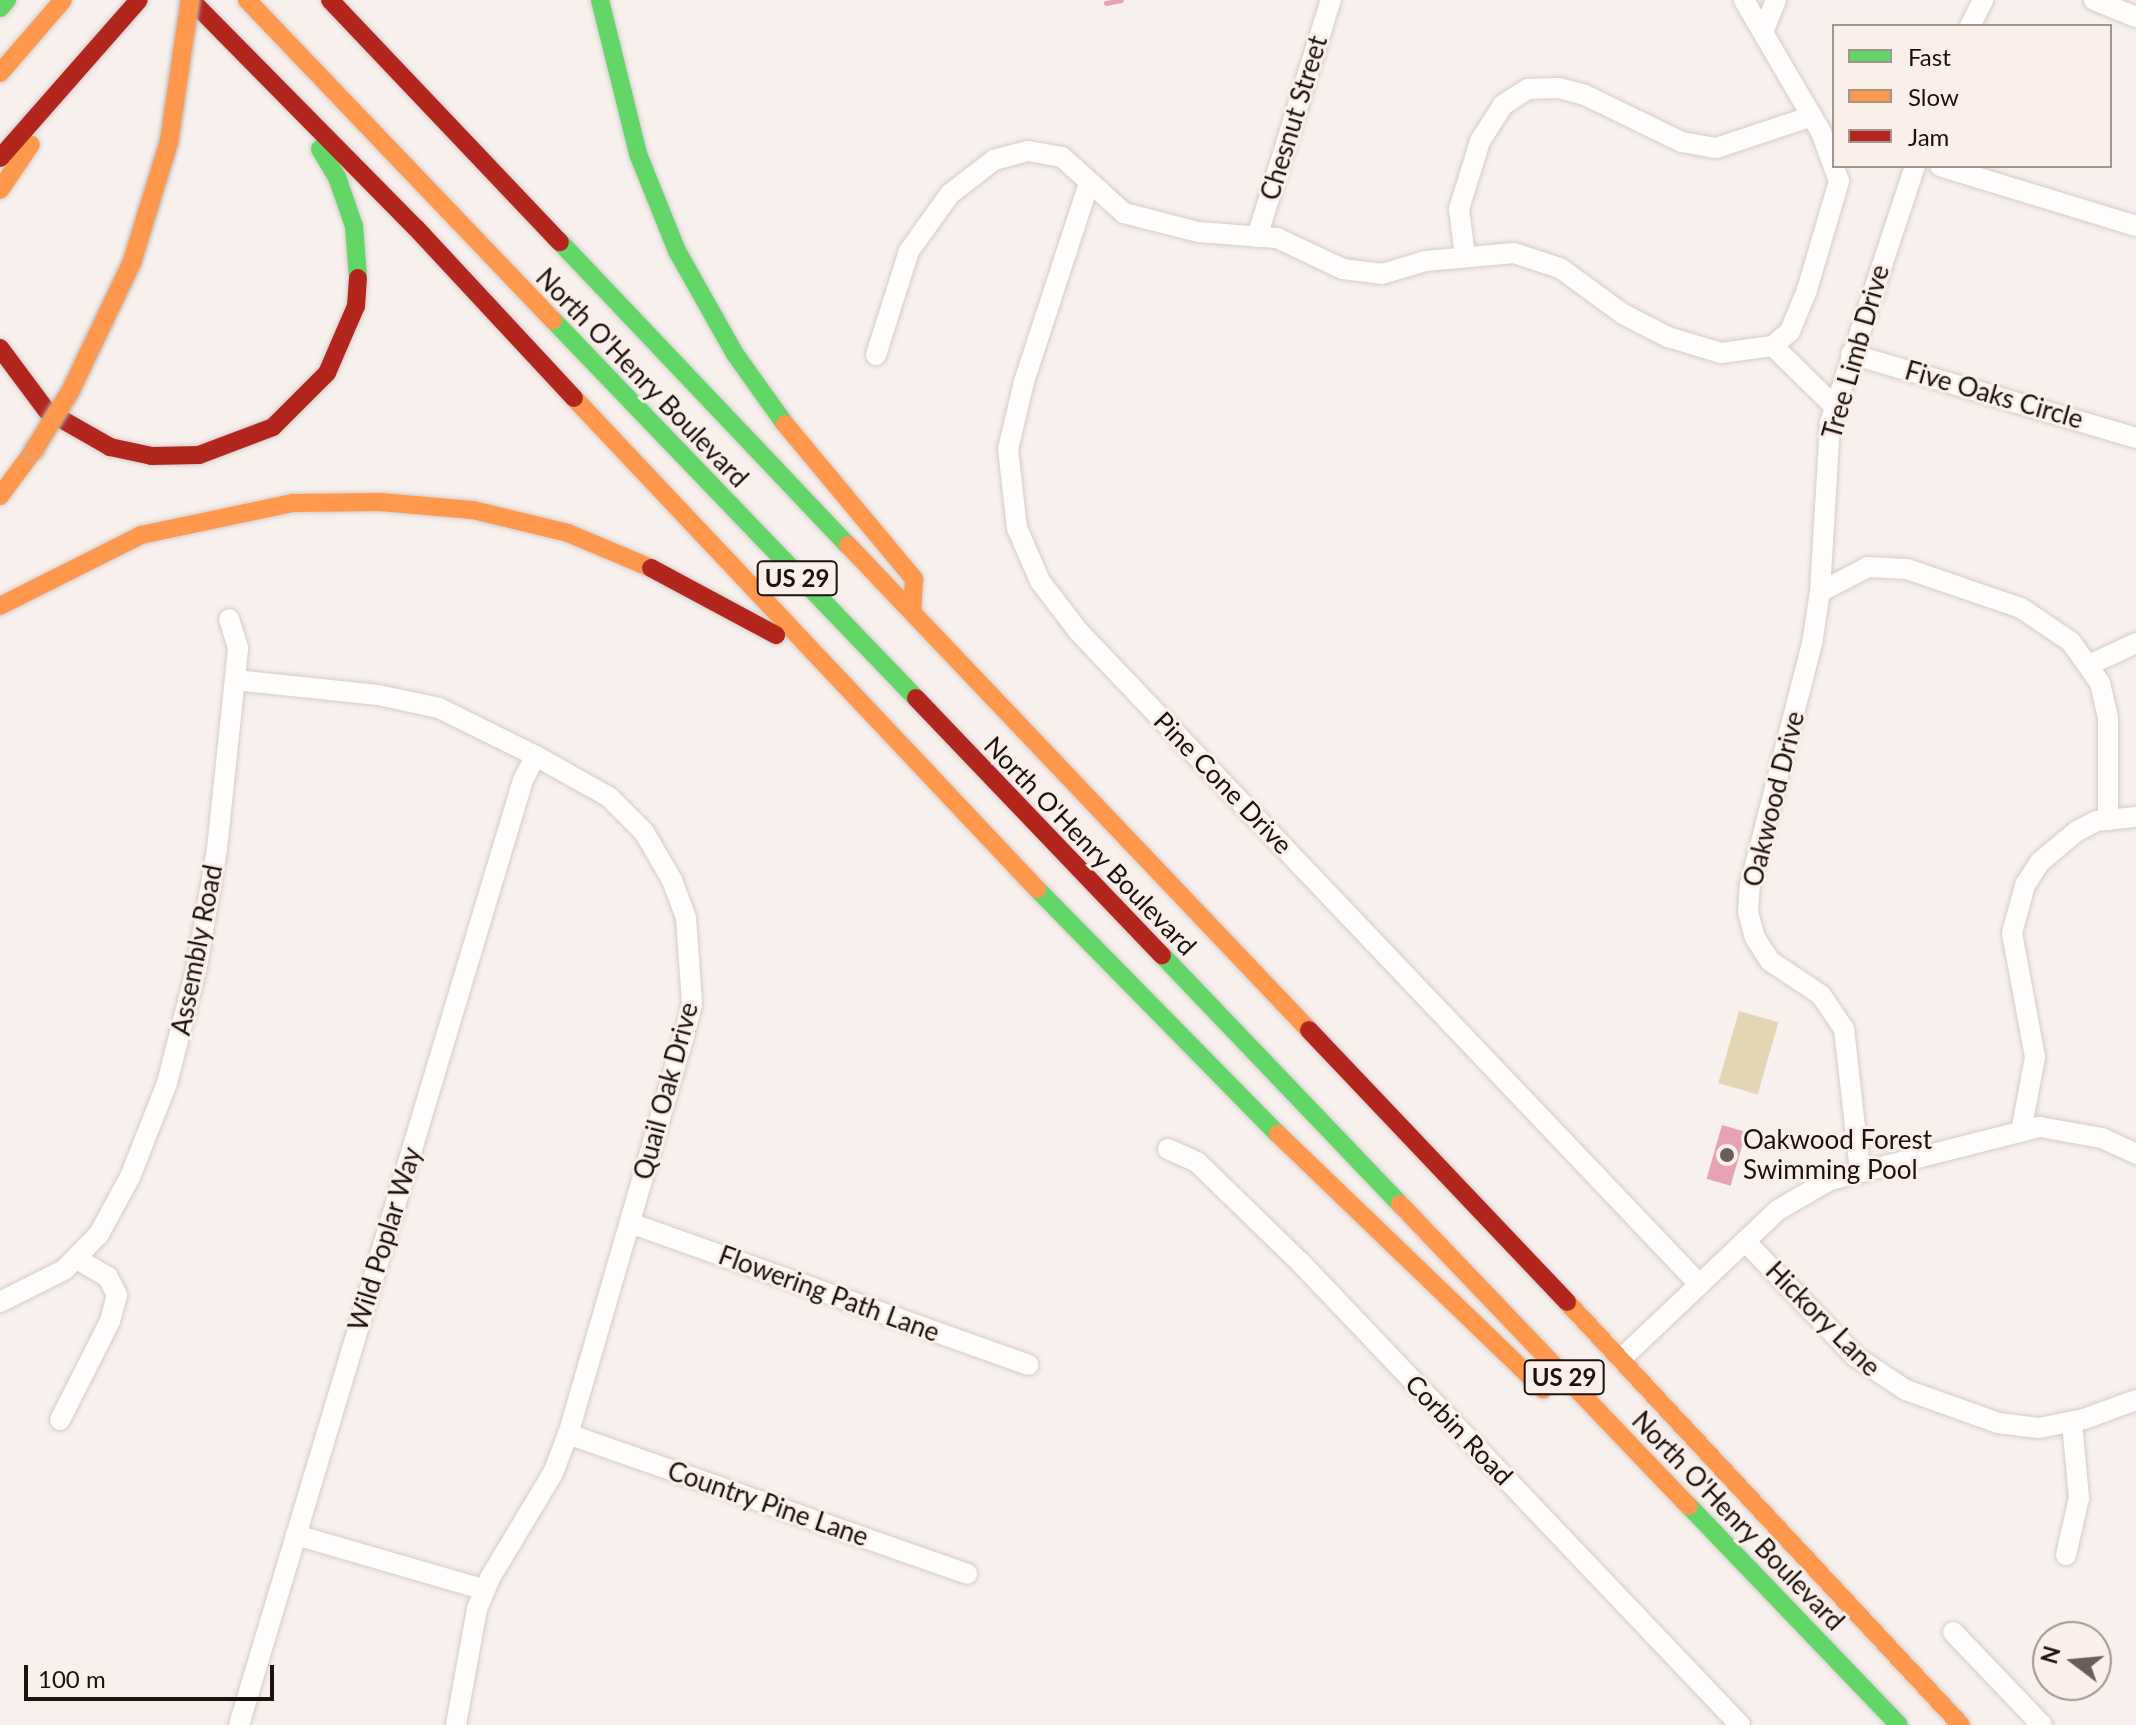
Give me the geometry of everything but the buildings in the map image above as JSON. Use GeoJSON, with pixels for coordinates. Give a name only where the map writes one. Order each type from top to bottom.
{"type":"FeatureCollection","features":[{"type":"Feature","properties":{"kind":"highway"},"geometry":{"type":"LineString","coordinates":[[0,8],[7,0]]}},
{"type":"Feature","properties":{"kind":"highway"},"geometry":{"type":"LineString","coordinates":[[0,73],[63,0]]}},
{"type":"Feature","properties":{"kind":"highway"},"geometry":{"type":"LineString","coordinates":[[190,0],[416,228],[812,656],[1231,1089],[1557,1402]]}},
{"type":"Feature","properties":{"kind":"highway"},"geometry":{"type":"LineString","coordinates":[[0,496],[34,450],[71,390],[132,262],[169,142],[190,0]]}},
{"type":"Feature","properties":{"kind":"highway","name":"North O'Henry Boulevard"},"geometry":{"type":"LineString","coordinates":[[247,0],[1899,1725]]}},
{"type":"Feature","properties":{"kind":"highway","name":"North O'Henry Boulevard"},"geometry":{"type":"LineString","coordinates":[[330,0],[1621,1359],[1961,1725]]}},
{"type":"Feature","properties":{"kind":"highway"},"geometry":{"type":"LineString","coordinates":[[600,0],[629,128],[677,251],[735,354],[779,417],[914,579],[912,612]]}},
{"type":"Feature","properties":{"kind":"highway"},"geometry":{"type":"LineString","coordinates":[[0,158],[65,88],[135,5]]}},
{"type":"Feature","properties":{"kind":"highway"},"geometry":{"type":"LineString","coordinates":[[0,190],[65,88]]}},
{"type":"Feature","properties":{"kind":"highway"},"geometry":{"type":"LineString","coordinates":[[0,348],[47,411],[88,438],[132,453],[175,457],[226,449],[295,411],[327,373],[349,330],[359,254],[337,177],[285,98]]}},
{"type":"Feature","properties":{"kind":"highway"},"geometry":{"type":"LineString","coordinates":[[0,606],[141,535],[190,522],[293,503],[425,505],[525,520],[616,549],[717,599],[812,656]]}},
{"type":"Feature","properties":{"kind":"highway"},"geometry":{"type":"LineString","coordinates":[[1602,1445],[1801,1625]]}},
{"type":"Feature","properties":{"kind":"street","name":"Chesnut Street"},"geometry":{"type":"LineString","coordinates":[[1257,237],[1331,0]]}},
{"type":"Feature","properties":{"kind":"street"},"geometry":{"type":"LineString","coordinates":[[1744,0],[1812,116],[1832,164]]}},
{"type":"Feature","properties":{"kind":"street"},"geometry":{"type":"LineString","coordinates":[[1763,32],[1776,0]]}},
{"type":"Feature","properties":{"kind":"street"},"geometry":{"type":"LineString","coordinates":[[1971,24],[1983,0]]}},
{"type":"Feature","properties":{"kind":"street"},"geometry":{"type":"LineString","coordinates":[[2094,0],[2136,17]]}},
{"type":"Feature","properties":{"kind":"street"},"geometry":{"type":"LineString","coordinates":[[1465,256],[1459,209],[1480,141],[1503,105],[1528,89],[1559,88],[1585,95],[1682,142],[1716,148],[1812,116]]}},
{"type":"Feature","properties":{"kind":"street","name":"Chesnut Street"},"geometry":{"type":"LineString","coordinates":[[876,355],[909,251],[950,194],[994,160],[1028,151],[1062,157],[1124,213],[1198,232],[1277,238],[1343,269],[1382,274],[1465,256],[1514,253],[1560,268],[1623,314],[1668,337],[1721,353],[1773,346]]}},
{"type":"Feature","properties":{"kind":"street"},"geometry":{"type":"LineString","coordinates":[[1834,168],[1839,181],[1807,290],[1790,331],[1773,346],[1835,407]]}},
{"type":"Feature","properties":{"kind":"street","name":"Tree Limb Drive"},"geometry":{"type":"LineString","coordinates":[[1805,674],[1820,592],[1823,491],[1835,407],[1914,168]]}},
{"type":"Feature","properties":{"kind":"street"},"geometry":{"type":"LineString","coordinates":[[1947,168],[2136,226]]}},
{"type":"Feature","properties":{"kind":"street","name":"Pine Cone Drive"},"geometry":{"type":"LineString","coordinates":[[1089,183],[1024,382],[1008,449],[1017,528],[1040,581],[1079,632],[1698,1283]]}},
{"type":"Feature","properties":{"kind":"street","name":"Five Oaks Circle"},"geometry":{"type":"LineString","coordinates":[[1851,354],[2136,438]]}},
{"type":"Feature","properties":{"kind":"street"},"geometry":{"type":"LineString","coordinates":[[1820,592],[1868,567],[1907,569],[2021,608],[2071,642],[2100,683],[2108,717],[2108,820]]}},
{"type":"Feature","properties":{"kind":"street","name":"Assembly Road"},"geometry":{"type":"LineString","coordinates":[[0,1302],[77,1259],[104,1226],[130,1177],[177,1047],[208,908],[235,680],[238,637],[229,619]]}},
{"type":"Feature","properties":{"kind":"street"},"geometry":{"type":"LineString","coordinates":[[2089,665],[2136,643]]}},
{"type":"Feature","properties":{"kind":"street","name":"Oakwood Drive"},"geometry":{"type":"LineString","coordinates":[[1805,674],[1750,885],[1748,912],[1755,938],[1770,961],[1821,995],[1844,1029],[1860,1171]]}},
{"type":"Feature","properties":{"kind":"street","name":"Quail Oak Drive"},"geometry":{"type":"LineString","coordinates":[[235,680],[378,695],[439,708],[536,756],[609,797],[644,832],[672,880],[686,918],[692,1004],[630,1223],[568,1434],[531,1514],[485,1590],[456,1725]]}},
{"type":"Feature","properties":{"kind":"street","name":"Wild Poplar Way"},"geometry":{"type":"LineString","coordinates":[[239,1725],[523,780],[536,756]]}},
{"type":"Feature","properties":{"kind":"street"},"geometry":{"type":"LineString","coordinates":[[2021,1132],[2035,1057],[2014,948],[2021,897],[2049,853],[2077,831],[2108,820],[2136,817]]}},
{"type":"Feature","properties":{"kind":"street"},"geometry":{"type":"LineString","coordinates":[[1621,1359],[1698,1283],[1802,1193],[1860,1171],[2040,1127],[2075,1131],[2136,1154]]}},
{"type":"Feature","properties":{"kind":"street","name":"Corbin Road"},"geometry":{"type":"LineString","coordinates":[[1168,1149],[1197,1162],[1300,1262],[1740,1725]]}},
{"type":"Feature","properties":{"kind":"street","name":"Flowering Path Lane"},"geometry":{"type":"LineString","coordinates":[[630,1223],[1028,1365]]}},
{"type":"Feature","properties":{"kind":"street","name":"Hickory Lane"},"geometry":{"type":"LineString","coordinates":[[1745,1241],[1856,1357],[1886,1381],[1998,1423],[2039,1428],[2072,1422],[2136,1400]]}},
{"type":"Feature","properties":{"kind":"street"},"geometry":{"type":"LineString","coordinates":[[60,1420],[110,1321],[117,1295],[108,1277],[77,1259]]}},
{"type":"Feature","properties":{"kind":"street"},"geometry":{"type":"LineString","coordinates":[[2066,1555],[2079,1498],[2072,1422]]}},
{"type":"Feature","properties":{"kind":"street","name":"Country Pine Lane"},"geometry":{"type":"LineString","coordinates":[[568,1434],[967,1574]]}},
{"type":"Feature","properties":{"kind":"street"},"geometry":{"type":"LineString","coordinates":[[296,1535],[485,1590]]}},
{"type":"Feature","properties":{"kind":"street"},"geometry":{"type":"LineString","coordinates":[[1953,1632],[2042,1725]]}},
{"type":"Feature","properties":{"kind":"shaded area"},"geometry":{"type":"Polygon","coordinates":[[[1739,1011],[1778,1022],[1758,1094],[1718,1083],[1739,1011]]]}},
{"type":"Feature","properties":{"kind":"shaded area","name":"Oakwood Forest Swimming Pool"},"geometry":{"type":"Polygon","coordinates":[[[1722,1125],[1746,1132],[1731,1186],[1707,1179],[1722,1125]]]}},
{"type":"Feature","properties":{"kind":"waterway"},"geometry":{"type":"LineString","coordinates":[[1106,3],[1121,0]]}},
{"type":"Feature","properties":{"kind":"traffic: fast"},"geometry":{"type":"LineString","coordinates":[[0,8],[7,0]]}},
{"type":"Feature","properties":{"kind":"traffic: fast"},"geometry":{"type":"LineString","coordinates":[[600,0],[638,154],[677,251],[735,354],[785,424]]}},
{"type":"Feature","properties":{"kind":"traffic: fast"},"geometry":{"type":"LineString","coordinates":[[320,149],[337,177],[354,226],[358,278]]}},
{"type":"Feature","properties":{"kind":"traffic: fast"},"geometry":{"type":"LineString","coordinates":[[560,242],[848,545]]}},
{"type":"Feature","properties":{"kind":"traffic: fast"},"geometry":{"type":"LineString","coordinates":[[553,320],[916,698]]}},
{"type":"Feature","properties":{"kind":"traffic: fast"},"geometry":{"type":"LineString","coordinates":[[1037,889],[1278,1134]]}},
{"type":"Feature","properties":{"kind":"traffic: fast"},"geometry":{"type":"LineString","coordinates":[[1162,955],[1400,1204]]}},
{"type":"Feature","properties":{"kind":"traffic: fast"},"geometry":{"type":"LineString","coordinates":[[1689,1506],[1899,1725]]}},
{"type":"Feature","properties":{"kind":"traffic: slow"},"geometry":{"type":"LineString","coordinates":[[0,73],[63,0]]}},
{"type":"Feature","properties":{"kind":"traffic: slow"},"geometry":{"type":"LineString","coordinates":[[34,450],[71,390],[132,262],[169,142],[190,0]]}},
{"type":"Feature","properties":{"kind":"traffic: slow"},"geometry":{"type":"LineString","coordinates":[[247,0],[553,320]]}},
{"type":"Feature","properties":{"kind":"traffic: slow"},"geometry":{"type":"LineString","coordinates":[[0,190],[31,144]]}},
{"type":"Feature","properties":{"kind":"traffic: slow"},"geometry":{"type":"LineString","coordinates":[[574,398],[1037,889]]}},
{"type":"Feature","properties":{"kind":"traffic: slow"},"geometry":{"type":"LineString","coordinates":[[785,424],[914,579],[912,612]]}},
{"type":"Feature","properties":{"kind":"traffic: slow"},"geometry":{"type":"LineString","coordinates":[[0,496],[34,450]]}},
{"type":"Feature","properties":{"kind":"traffic: slow"},"geometry":{"type":"LineString","coordinates":[[0,606],[141,535],[293,503],[380,502],[473,510],[568,533],[651,568]]}},
{"type":"Feature","properties":{"kind":"traffic: slow"},"geometry":{"type":"LineString","coordinates":[[848,545],[1309,1030]]}},
{"type":"Feature","properties":{"kind":"traffic: slow"},"geometry":{"type":"LineString","coordinates":[[1278,1134],[1543,1389]]}},
{"type":"Feature","properties":{"kind":"traffic: slow"},"geometry":{"type":"LineString","coordinates":[[1400,1204],[1689,1506]]}},
{"type":"Feature","properties":{"kind":"traffic: slow"},"geometry":{"type":"LineString","coordinates":[[1567,1302],[1961,1725]]}},
{"type":"Feature","properties":{"kind":"traffic: jam"},"geometry":{"type":"LineString","coordinates":[[0,158],[139,0]]}},
{"type":"Feature","properties":{"kind":"traffic: jam"},"geometry":{"type":"LineString","coordinates":[[191,0],[416,228],[574,398]]}},
{"type":"Feature","properties":{"kind":"traffic: jam"},"geometry":{"type":"LineString","coordinates":[[330,0],[560,242]]}},
{"type":"Feature","properties":{"kind":"traffic: jam"},"geometry":{"type":"LineString","coordinates":[[0,348],[47,411],[110,447],[152,456],[199,455],[273,427],[327,373],[356,306],[358,278]]}},
{"type":"Feature","properties":{"kind":"traffic: jam"},"geometry":{"type":"LineString","coordinates":[[651,568],[776,635]]}},
{"type":"Feature","properties":{"kind":"traffic: jam"},"geometry":{"type":"LineString","coordinates":[[916,698],[1162,955]]}},
{"type":"Feature","properties":{"kind":"traffic: jam"},"geometry":{"type":"LineString","coordinates":[[1309,1030],[1567,1302]]}},
{"type":"Feature","properties":{"kind":"place","name":"Oakwood Forest Swimming Pool"},"geometry":{"type":"Point","coordinates":[1727,1155]}}]}
